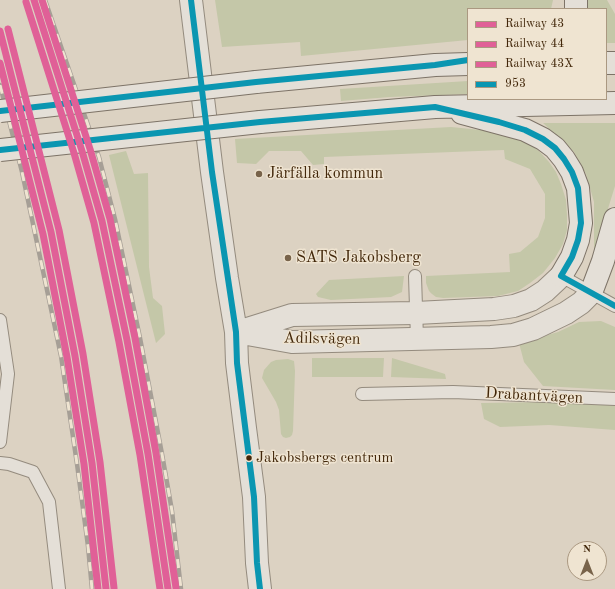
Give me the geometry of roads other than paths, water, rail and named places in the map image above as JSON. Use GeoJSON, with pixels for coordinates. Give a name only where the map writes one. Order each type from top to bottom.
{"type":"FeatureCollection","features":[{"type":"Feature","properties":{"kind":"main road"},"geometry":{"type":"LineString","coordinates":[[191,0],[213,179],[236,332],[244,428],[254,497],[257,563],[260,589]]}},
{"type":"Feature","properties":{"kind":"main road"},"geometry":{"type":"LineString","coordinates":[[0,111],[256,82],[435,65],[467,60]]}},
{"type":"Feature","properties":{"kind":"main road"},"geometry":{"type":"LineString","coordinates":[[435,65],[467,64]]}},
{"type":"Feature","properties":{"kind":"main road"},"geometry":{"type":"LineString","coordinates":[[0,150],[260,122],[436,106],[615,103]]}},
{"type":"Feature","properties":{"kind":"main road","name":"Adilsvägen"},"geometry":{"type":"LineString","coordinates":[[236,332],[292,315],[494,310],[514,306],[531,300],[545,291],[561,276],[572,257],[578,240],[581,223],[578,188],[572,172],[564,159],[555,148],[543,139],[525,130],[436,106]]}},
{"type":"Feature","properties":{"kind":"main road"},"geometry":{"type":"LineString","coordinates":[[590,293],[603,261],[615,218]]}},
{"type":"Feature","properties":{"kind":"main road","name":"Adilsvägen"},"geometry":{"type":"LineString","coordinates":[[236,332],[292,342],[491,337],[513,335],[533,329],[566,313],[581,303],[590,293]]}},
{"type":"Feature","properties":{"kind":"lane"},"geometry":{"type":"LineString","coordinates":[[415,276],[417,339]]}},
{"type":"Feature","properties":{"kind":"lane"},"geometry":{"type":"LineString","coordinates":[[561,276],[615,306]]}},
{"type":"Feature","properties":{"kind":"lane"},"geometry":{"type":"LineString","coordinates":[[0,320],[8,374],[0,442]]}},
{"type":"Feature","properties":{"kind":"lane","name":"Drabantvägen"},"geometry":{"type":"LineString","coordinates":[[362,394],[453,392],[615,400]]}},
{"type":"Feature","properties":{"kind":"lane"},"geometry":{"type":"LineString","coordinates":[[5,463],[33,472],[49,502],[59,589]]}},
{"type":"Feature","properties":{"kind":"railway"},"geometry":{"type":"LineString","coordinates":[[45,0],[99,157],[115,219],[162,454],[172,511],[181,589]]}},
{"type":"Feature","properties":{"kind":"railway"},"geometry":{"type":"LineString","coordinates":[[0,85],[22,172],[61,356],[88,546],[92,589]]}},
{"type":"Feature","properties":{"kind":"rail line","name":"43"},"geometry":{"type":"LineString","coordinates":[[34,0],[82,151],[102,221],[127,340],[148,454],[168,589]]}},
{"type":"Feature","properties":{"kind":"rail line","name":"43X"},"geometry":{"type":"LineString","coordinates":[[42,0],[90,149],[110,219],[135,338],[156,453],[176,588]]}},
{"type":"Feature","properties":{"kind":"rail line","name":"44"},"geometry":{"type":"LineString","coordinates":[[26,2],[74,153],[94,223],[119,342],[140,455],[160,589]]}},
{"type":"Feature","properties":{"kind":"rail line","name":"43X"},"geometry":{"type":"LineString","coordinates":[[8,29],[59,230],[83,354],[100,462],[114,588]]}},
{"type":"Feature","properties":{"kind":"rail line","name":"43"},"geometry":{"type":"LineString","coordinates":[[0,31],[51,232],[75,356],[92,463],[106,589]]}},
{"type":"Feature","properties":{"kind":"rail line","name":"44"},"geometry":{"type":"LineString","coordinates":[[0,63],[43,234],[67,357],[84,464],[98,589]]}},
{"type":"Feature","properties":{"kind":"place","name":"Järfälla kommun"},"geometry":{"type":"Point","coordinates":[259,174]}},
{"type":"Feature","properties":{"kind":"place","name":"SATS Jakobsberg"},"geometry":{"type":"Point","coordinates":[288,258]}},
{"type":"Feature","properties":{"kind":"place","name":"Jakobsbergs centrum"},"geometry":{"type":"Point","coordinates":[249,458]}}]}
